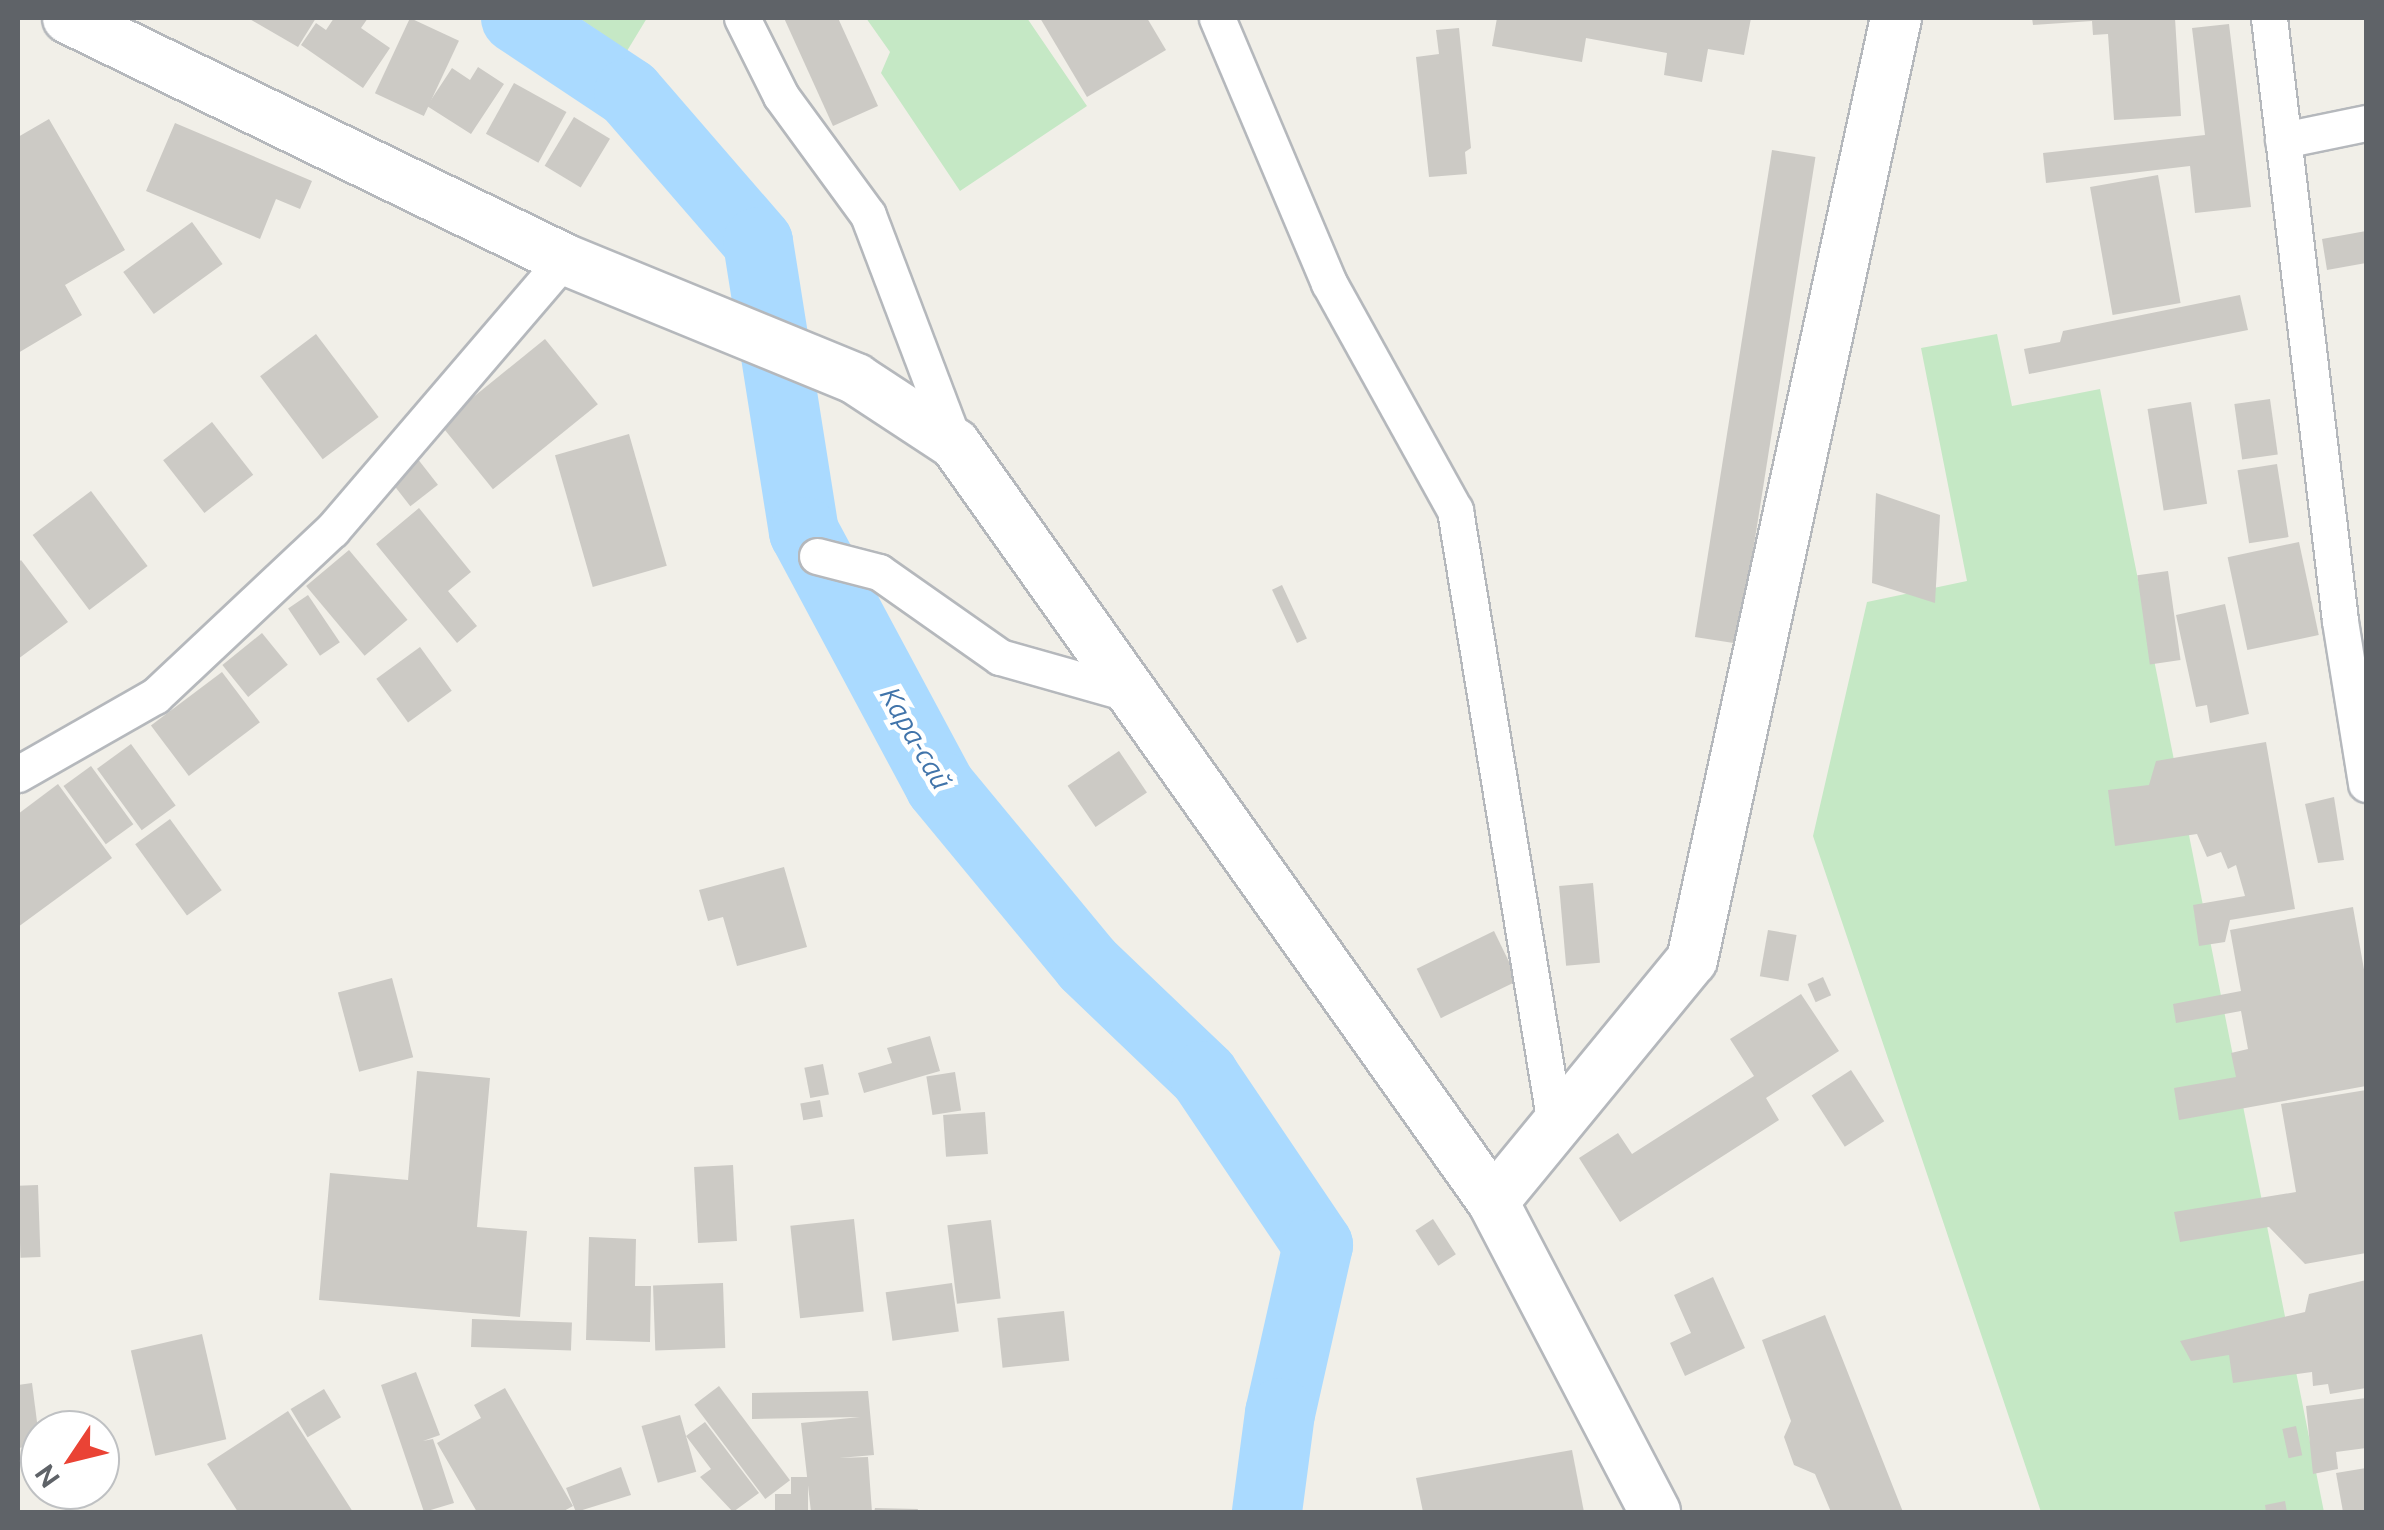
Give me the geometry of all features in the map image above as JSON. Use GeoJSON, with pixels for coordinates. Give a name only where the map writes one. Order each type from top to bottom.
{"type":"FeatureCollection","features":[{"type":"Feature","properties":{"kind":"main road"},"geometry":{"type":"LineString","coordinates":[[68,18],[564,259],[856,379],[956,444],[1493,1202],[1655,1512]]}},
{"type":"Feature","properties":{"kind":"main road"},"geometry":{"type":"LineString","coordinates":[[1493,1202],[1692,960],[1896,18]]}},
{"type":"Feature","properties":{"kind":"street"},"geometry":{"type":"LineString","coordinates":[[742,18],[781,96],[868,215],[956,444]]}},
{"type":"Feature","properties":{"kind":"street"},"geometry":{"type":"LineString","coordinates":[[1217,18],[1329,284],[1455,510],[1554,1124]]}},
{"type":"Feature","properties":{"kind":"street"},"geometry":{"type":"LineString","coordinates":[[2269,18],[2353,619],[2366,784]]}},
{"type":"Feature","properties":{"kind":"street"},"geometry":{"type":"LineString","coordinates":[[2284,140],[2366,123]]}},
{"type":"Feature","properties":{"kind":"street"},"geometry":{"type":"LineString","coordinates":[[18,774],[155,696],[318,543],[564,259]]}},
{"type":"Feature","properties":{"kind":"street"},"geometry":{"type":"LineString","coordinates":[[817,556],[879,572],[1000,657],[1134,696]]}},
{"type":"Feature","properties":{"kind":"green space"},"geometry":{"type":"Polygon","coordinates":[[[579,18],[647,18],[627,51],[579,18]]]}},
{"type":"Feature","properties":{"kind":"green space"},"geometry":{"type":"Polygon","coordinates":[[[866,18],[1027,18],[1087,106],[960,191],[881,73],[890,52],[866,18]]]}},
{"type":"Feature","properties":{"kind":"green space"},"geometry":{"type":"Polygon","coordinates":[[[1997,334],[2012,406],[2100,389],[2324,1512],[2041,1512],[1813,836],[1867,602],[1967,581],[1921,348],[1997,334]]]}},
{"type":"Feature","properties":{"kind":"building"},"geometry":{"type":"Polygon","coordinates":[[[248,18],[316,18],[298,47],[248,18]]]}},
{"type":"Feature","properties":{"kind":"building"},"geometry":{"type":"Polygon","coordinates":[[[334,18],[368,18],[361,28],[390,48],[363,88],[301,45],[316,23],[326,30],[334,18]]]}},
{"type":"Feature","properties":{"kind":"building"},"geometry":{"type":"Polygon","coordinates":[[[410,18],[459,41],[424,116],[375,93],[410,18]]]}},
{"type":"Feature","properties":{"kind":"building"},"geometry":{"type":"Polygon","coordinates":[[[784,18],[838,18],[878,106],[833,126],[784,18]]]}},
{"type":"Feature","properties":{"kind":"building"},"geometry":{"type":"Polygon","coordinates":[[[1040,18],[1147,18],[1166,50],[1087,97],[1040,18]]]}},
{"type":"Feature","properties":{"kind":"building"},"geometry":{"type":"Polygon","coordinates":[[[1497,18],[1751,18],[1744,55],[1708,49],[1702,82],[1664,75],[1667,53],[1586,38],[1582,62],[1492,46],[1497,18]]]}},
{"type":"Feature","properties":{"kind":"building"},"geometry":{"type":"Polygon","coordinates":[[[2032,18],[2175,18],[2181,116],[2114,120],[2108,34],[2093,35],[2092,21],[2033,25],[2032,18]]]}},
{"type":"Feature","properties":{"kind":"building"},"geometry":{"type":"Polygon","coordinates":[[[2229,24],[2251,207],[2195,213],[2190,166],[2046,183],[2043,153],[2205,135],[2192,28],[2229,24]]]}},
{"type":"Feature","properties":{"kind":"building"},"geometry":{"type":"Polygon","coordinates":[[[1459,28],[1471,148],[1465,152],[1467,174],[1429,177],[1416,57],[1439,54],[1436,30],[1459,28]]]}},
{"type":"Feature","properties":{"kind":"building"},"geometry":{"type":"Polygon","coordinates":[[[478,67],[504,84],[471,134],[427,106],[452,68],[470,80],[478,67]]]}},
{"type":"Feature","properties":{"kind":"building"},"geometry":{"type":"Polygon","coordinates":[[[514,83],[566,112],[538,163],[486,134],[514,83]]]}},
{"type":"Feature","properties":{"kind":"building"},"geometry":{"type":"Polygon","coordinates":[[[574,117],[610,139],[581,187],[545,166],[574,117]]]}},
{"type":"Feature","properties":{"kind":"building"},"geometry":{"type":"Polygon","coordinates":[[[49,119],[125,250],[65,285],[82,315],[18,353],[18,137],[49,119]]]}},
{"type":"Feature","properties":{"kind":"building"},"geometry":{"type":"Polygon","coordinates":[[[175,123],[312,181],[300,209],[276,199],[260,239],[146,191],[175,123]]]}},
{"type":"Feature","properties":{"kind":"building"},"geometry":{"type":"Polygon","coordinates":[[[1772,150],[1815,157],[1738,644],[1695,637],[1772,150]]]}},
{"type":"Feature","properties":{"kind":"building"},"geometry":{"type":"Polygon","coordinates":[[[2158,175],[2181,303],[2113,315],[2090,187],[2158,175]]]}},
{"type":"Feature","properties":{"kind":"building"},"geometry":{"type":"Polygon","coordinates":[[[192,222],[223,264],[154,314],[123,272],[192,222]]]}},
{"type":"Feature","properties":{"kind":"building"},"geometry":{"type":"Polygon","coordinates":[[[2366,231],[2366,263],[2327,270],[2322,239],[2366,231]]]}},
{"type":"Feature","properties":{"kind":"building"},"geometry":{"type":"Polygon","coordinates":[[[2240,295],[2248,330],[2029,374],[2024,349],[2060,342],[2063,331],[2240,295]]]}},
{"type":"Feature","properties":{"kind":"building"},"geometry":{"type":"Polygon","coordinates":[[[316,334],[379,417],[323,459],[260,376],[316,334]]]}},
{"type":"Feature","properties":{"kind":"building"},"geometry":{"type":"Polygon","coordinates":[[[545,339],[598,404],[493,489],[440,424],[545,339]]]}},
{"type":"Feature","properties":{"kind":"building"},"geometry":{"type":"Polygon","coordinates":[[[2270,399],[2278,454],[2242,459],[2234,404],[2270,399]]]}},
{"type":"Feature","properties":{"kind":"building"},"geometry":{"type":"Polygon","coordinates":[[[2191,402],[2207,504],[2164,511],[2148,409],[2191,402]]]}},
{"type":"Feature","properties":{"kind":"building"},"geometry":{"type":"Polygon","coordinates":[[[212,422],[253,475],[204,513],[163,460],[212,422]]]}},
{"type":"Feature","properties":{"kind":"building"},"geometry":{"type":"Polygon","coordinates":[[[629,434],[667,566],[593,587],[555,455],[629,434]]]}},
{"type":"Feature","properties":{"kind":"building"},"geometry":{"type":"Polygon","coordinates":[[[417,458],[438,485],[410,506],[389,480],[417,458]]]}},
{"type":"Feature","properties":{"kind":"building"},"geometry":{"type":"Polygon","coordinates":[[[2277,464],[2289,537],[2249,543],[2237,470],[2277,464]]]}},
{"type":"Feature","properties":{"kind":"building"},"geometry":{"type":"Polygon","coordinates":[[[91,491],[148,566],[89,610],[33,535],[91,491]]]}},
{"type":"Feature","properties":{"kind":"building"},"geometry":{"type":"Polygon","coordinates":[[[1876,493],[1940,515],[1935,603],[1872,583],[1876,493]]]}},
{"type":"Feature","properties":{"kind":"building"},"geometry":{"type":"Polygon","coordinates":[[[419,508],[471,572],[448,591],[477,626],[457,643],[376,544],[419,508]]]}},
{"type":"Feature","properties":{"kind":"building"},"geometry":{"type":"Polygon","coordinates":[[[2299,542],[2319,635],[2247,650],[2228,557],[2299,542]]]}},
{"type":"Feature","properties":{"kind":"building"},"geometry":{"type":"Polygon","coordinates":[[[349,550],[407,620],[365,656],[306,586],[349,550]]]}},
{"type":"Feature","properties":{"kind":"building"},"geometry":{"type":"Polygon","coordinates":[[[21,560],[68,622],[18,659],[18,563],[21,560]]]}},
{"type":"Feature","properties":{"kind":"building"},"geometry":{"type":"Polygon","coordinates":[[[2168,571],[2181,660],[2150,664],[2137,575],[2168,571]]]}},
{"type":"Feature","properties":{"kind":"building"},"geometry":{"type":"Polygon","coordinates":[[[1282,585],[1307,638],[1297,643],[1272,590],[1282,585]]]}},
{"type":"Feature","properties":{"kind":"building"},"geometry":{"type":"Polygon","coordinates":[[[308,595],[340,642],[320,656],[288,608],[308,595]]]}},
{"type":"Feature","properties":{"kind":"building"},"geometry":{"type":"Polygon","coordinates":[[[2225,604],[2249,714],[2210,723],[2207,705],[2196,707],[2176,615],[2225,604]]]}},
{"type":"Feature","properties":{"kind":"building"},"geometry":{"type":"Polygon","coordinates":[[[262,633],[288,665],[248,697],[222,665],[262,633]]]}},
{"type":"Feature","properties":{"kind":"building"},"geometry":{"type":"Polygon","coordinates":[[[420,647],[452,691],[408,722],[376,679],[420,647]]]}},
{"type":"Feature","properties":{"kind":"building"},"geometry":{"type":"Polygon","coordinates":[[[222,672],[260,722],[189,776],[151,726],[222,672]]]}},
{"type":"Feature","properties":{"kind":"building"},"geometry":{"type":"Polygon","coordinates":[[[2266,742],[2295,909],[2230,920],[2225,942],[2199,946],[2193,905],[2245,896],[2236,865],[2228,869],[2221,852],[2207,857],[2197,834],[2115,846],[2108,790],[2149,785],[2156,761],[2266,742]]]}},
{"type":"Feature","properties":{"kind":"building"},"geometry":{"type":"Polygon","coordinates":[[[131,744],[176,805],[142,830],[97,769],[131,744]]]}},
{"type":"Feature","properties":{"kind":"building"},"geometry":{"type":"Polygon","coordinates":[[[1119,751],[1147,792],[1096,827],[1068,786],[1119,751]]]}},
{"type":"Feature","properties":{"kind":"building"},"geometry":{"type":"Polygon","coordinates":[[[91,766],[133,824],[106,844],[63,786],[91,766]]]}},
{"type":"Feature","properties":{"kind":"building"},"geometry":{"type":"Polygon","coordinates":[[[58,784],[112,858],[18,927],[18,814],[58,784]]]}},
{"type":"Feature","properties":{"kind":"building"},"geometry":{"type":"Polygon","coordinates":[[[2334,797],[2344,860],[2318,863],[2305,804],[2334,797]]]}},
{"type":"Feature","properties":{"kind":"building"},"geometry":{"type":"Polygon","coordinates":[[[170,819],[222,890],[187,915],[135,844],[170,819]]]}},
{"type":"Feature","properties":{"kind":"building"},"geometry":{"type":"Polygon","coordinates":[[[784,867],[807,947],[737,966],[723,917],[708,921],[699,890],[784,867]]]}},
{"type":"Feature","properties":{"kind":"building"},"geometry":{"type":"Polygon","coordinates":[[[1593,883],[1600,963],[1566,966],[1559,886],[1593,883]]]}},
{"type":"Feature","properties":{"kind":"building"},"geometry":{"type":"Polygon","coordinates":[[[2353,907],[2366,981],[2366,1086],[2179,1120],[2174,1088],[2236,1077],[2231,1053],[2248,1049],[2241,1011],[2176,1023],[2173,1004],[2241,991],[2230,930],[2353,907]]]}},
{"type":"Feature","properties":{"kind":"building"},"geometry":{"type":"Polygon","coordinates":[[[1768,930],[1797,935],[1788,981],[1760,976],[1768,930]]]}},
{"type":"Feature","properties":{"kind":"building"},"geometry":{"type":"Polygon","coordinates":[[[1494,931],[1518,980],[1441,1018],[1417,969],[1494,931]]]}},
{"type":"Feature","properties":{"kind":"building"},"geometry":{"type":"Polygon","coordinates":[[[1823,977],[1831,995],[1816,1002],[1807,984],[1823,977]]]}},
{"type":"Feature","properties":{"kind":"building"},"geometry":{"type":"Polygon","coordinates":[[[392,978],[413,1057],[359,1072],[338,992],[392,978]]]}},
{"type":"Feature","properties":{"kind":"building"},"geometry":{"type":"Polygon","coordinates":[[[1801,994],[1839,1051],[1766,1098],[1779,1120],[1620,1222],[1579,1158],[1618,1133],[1632,1154],[1754,1076],[1730,1039],[1801,994]]]}},
{"type":"Feature","properties":{"kind":"building"},"geometry":{"type":"Polygon","coordinates":[[[930,1036],[940,1071],[864,1093],[858,1073],[892,1063],[887,1048],[930,1036]]]}},
{"type":"Feature","properties":{"kind":"building"},"geometry":{"type":"Polygon","coordinates":[[[823,1064],[829,1094],[810,1098],[804,1068],[823,1064]]]}},
{"type":"Feature","properties":{"kind":"building"},"geometry":{"type":"Polygon","coordinates":[[[1851,1070],[1884,1121],[1845,1147],[1812,1096],[1851,1070]]]}},
{"type":"Feature","properties":{"kind":"building"},"geometry":{"type":"Polygon","coordinates":[[[417,1071],[490,1078],[477,1227],[527,1231],[520,1317],[319,1300],[330,1173],[408,1180],[417,1071]]]}},
{"type":"Feature","properties":{"kind":"building"},"geometry":{"type":"Polygon","coordinates":[[[955,1072],[961,1111],[932,1115],[926,1077],[955,1072]]]}},
{"type":"Feature","properties":{"kind":"building"},"geometry":{"type":"Polygon","coordinates":[[[2366,1090],[2366,1253],[2305,1264],[2269,1227],[2180,1242],[2174,1212],[2296,1192],[2281,1104],[2366,1090]]]}},
{"type":"Feature","properties":{"kind":"building"},"geometry":{"type":"Polygon","coordinates":[[[820,1100],[823,1117],[803,1120],[800,1103],[820,1100]]]}},
{"type":"Feature","properties":{"kind":"building"},"geometry":{"type":"Polygon","coordinates":[[[985,1112],[988,1154],[946,1157],[943,1115],[985,1112]]]}},
{"type":"Feature","properties":{"kind":"building"},"geometry":{"type":"Polygon","coordinates":[[[733,1165],[737,1241],[698,1243],[694,1167],[733,1165]]]}},
{"type":"Feature","properties":{"kind":"building"},"geometry":{"type":"Polygon","coordinates":[[[38,1185],[41,1257],[21,1258],[18,1186],[38,1185]]]}},
{"type":"Feature","properties":{"kind":"building"},"geometry":{"type":"Polygon","coordinates":[[[854,1219],[864,1311],[800,1318],[790,1226],[854,1219]]]}},
{"type":"Feature","properties":{"kind":"building"},"geometry":{"type":"Polygon","coordinates":[[[1433,1219],[1456,1254],[1438,1266],[1415,1230],[1433,1219]]]}},
{"type":"Feature","properties":{"kind":"building"},"geometry":{"type":"Polygon","coordinates":[[[991,1220],[1001,1298],[957,1304],[947,1225],[991,1220]]]}},
{"type":"Feature","properties":{"kind":"building"},"geometry":{"type":"Polygon","coordinates":[[[589,1237],[636,1239],[635,1286],[651,1286],[650,1342],[586,1340],[589,1237]]]}},
{"type":"Feature","properties":{"kind":"building"},"geometry":{"type":"Polygon","coordinates":[[[1713,1277],[1745,1348],[1685,1376],[1670,1343],[1691,1333],[1674,1295],[1713,1277]]]}},
{"type":"Feature","properties":{"kind":"building"},"geometry":{"type":"Polygon","coordinates":[[[2366,1280],[2366,1388],[2330,1394],[2328,1384],[2313,1386],[2312,1372],[2233,1383],[2229,1355],[2191,1361],[2180,1341],[2305,1312],[2309,1294],[2366,1280]]]}},
{"type":"Feature","properties":{"kind":"building"},"geometry":{"type":"Polygon","coordinates":[[[723,1283],[725,1348],[655,1350],[653,1285],[723,1283]]]}},
{"type":"Feature","properties":{"kind":"building"},"geometry":{"type":"Polygon","coordinates":[[[952,1283],[959,1332],[892,1341],[886,1292],[952,1283]]]}},
{"type":"Feature","properties":{"kind":"building"},"geometry":{"type":"Polygon","coordinates":[[[1064,1311],[1069,1361],[1003,1368],[997,1318],[1064,1311]]]}},
{"type":"Feature","properties":{"kind":"building"},"geometry":{"type":"Polygon","coordinates":[[[1825,1315],[1903,1512],[1831,1512],[1815,1474],[1794,1465],[1784,1437],[1791,1421],[1762,1340],[1825,1315]]]}},
{"type":"Feature","properties":{"kind":"building"},"geometry":{"type":"Polygon","coordinates":[[[472,1319],[572,1322],[571,1350],[471,1347],[472,1319]]]}},
{"type":"Feature","properties":{"kind":"building"},"geometry":{"type":"Polygon","coordinates":[[[202,1334],[226,1439],[155,1456],[131,1350],[202,1334]]]}},
{"type":"Feature","properties":{"kind":"building"},"geometry":{"type":"Polygon","coordinates":[[[416,1372],[440,1435],[423,1441],[433,1439],[454,1503],[424,1512],[381,1385],[416,1372]]]}},
{"type":"Feature","properties":{"kind":"building"},"geometry":{"type":"Polygon","coordinates":[[[32,1383],[35,1410],[20,1410],[18,1448],[18,1385],[32,1383]]]}},
{"type":"Feature","properties":{"kind":"building"},"geometry":{"type":"Polygon","coordinates":[[[719,1386],[790,1480],[765,1499],[694,1405],[719,1386]]]}},
{"type":"Feature","properties":{"kind":"building"},"geometry":{"type":"Polygon","coordinates":[[[505,1388],[573,1506],[562,1512],[477,1512],[437,1443],[481,1418],[474,1405],[505,1388]]]}},
{"type":"Feature","properties":{"kind":"building"},"geometry":{"type":"Polygon","coordinates":[[[324,1389],[341,1417],[308,1437],[291,1409],[324,1389]]]}},
{"type":"Feature","properties":{"kind":"building"},"geometry":{"type":"Polygon","coordinates":[[[868,1391],[874,1455],[839,1458],[868,1457],[872,1512],[811,1512],[801,1423],[860,1417],[752,1419],[752,1393],[868,1391]]]}},
{"type":"Feature","properties":{"kind":"building"},"geometry":{"type":"Polygon","coordinates":[[[2366,1398],[2366,1448],[2336,1452],[2338,1469],[2313,1474],[2306,1406],[2366,1398]]]}},
{"type":"Feature","properties":{"kind":"building"},"geometry":{"type":"Polygon","coordinates":[[[288,1411],[353,1512],[238,1512],[207,1464],[288,1411]]]}},
{"type":"Feature","properties":{"kind":"building"},"geometry":{"type":"Polygon","coordinates":[[[680,1415],[696,1472],[658,1483],[642,1426],[680,1415]]]}},
{"type":"Feature","properties":{"kind":"building"},"geometry":{"type":"Polygon","coordinates":[[[705,1422],[759,1493],[733,1512],[700,1477],[711,1469],[686,1436],[705,1422]]]}},
{"type":"Feature","properties":{"kind":"building"},"geometry":{"type":"Polygon","coordinates":[[[2296,1426],[2302,1455],[2289,1458],[2282,1429],[2296,1426]]]}},
{"type":"Feature","properties":{"kind":"building"},"geometry":{"type":"Polygon","coordinates":[[[1572,1450],[1584,1512],[1423,1512],[1416,1478],[1572,1450]]]}},
{"type":"Feature","properties":{"kind":"building"},"geometry":{"type":"Polygon","coordinates":[[[621,1467],[631,1495],[576,1512],[566,1488],[621,1467]]]}},
{"type":"Feature","properties":{"kind":"building"},"geometry":{"type":"Polygon","coordinates":[[[2366,1468],[2366,1512],[2343,1512],[2336,1473],[2366,1468]]]}},
{"type":"Feature","properties":{"kind":"building"},"geometry":{"type":"Polygon","coordinates":[[[791,1477],[808,1477],[808,1512],[775,1512],[775,1494],[791,1494],[791,1477]]]}},
{"type":"Feature","properties":{"kind":"building"},"geometry":{"type":"Polygon","coordinates":[[[2285,1501],[2287,1512],[2266,1512],[2265,1505],[2285,1501]]]}},
{"type":"Feature","properties":{"kind":"building"},"geometry":{"type":"Polygon","coordinates":[[[875,1508],[918,1509],[874,1512],[875,1508]]]}},
{"type":"Feature","properties":{"kind":"waterway","name":"Кара-сай"},"geometry":{"type":"LineString","coordinates":[[516,18],[629,93],[758,242],[804,532],[940,786],[1087,964],[1204,1076],[1318,1245],[1280,1413],[1267,1512]]}}]}
